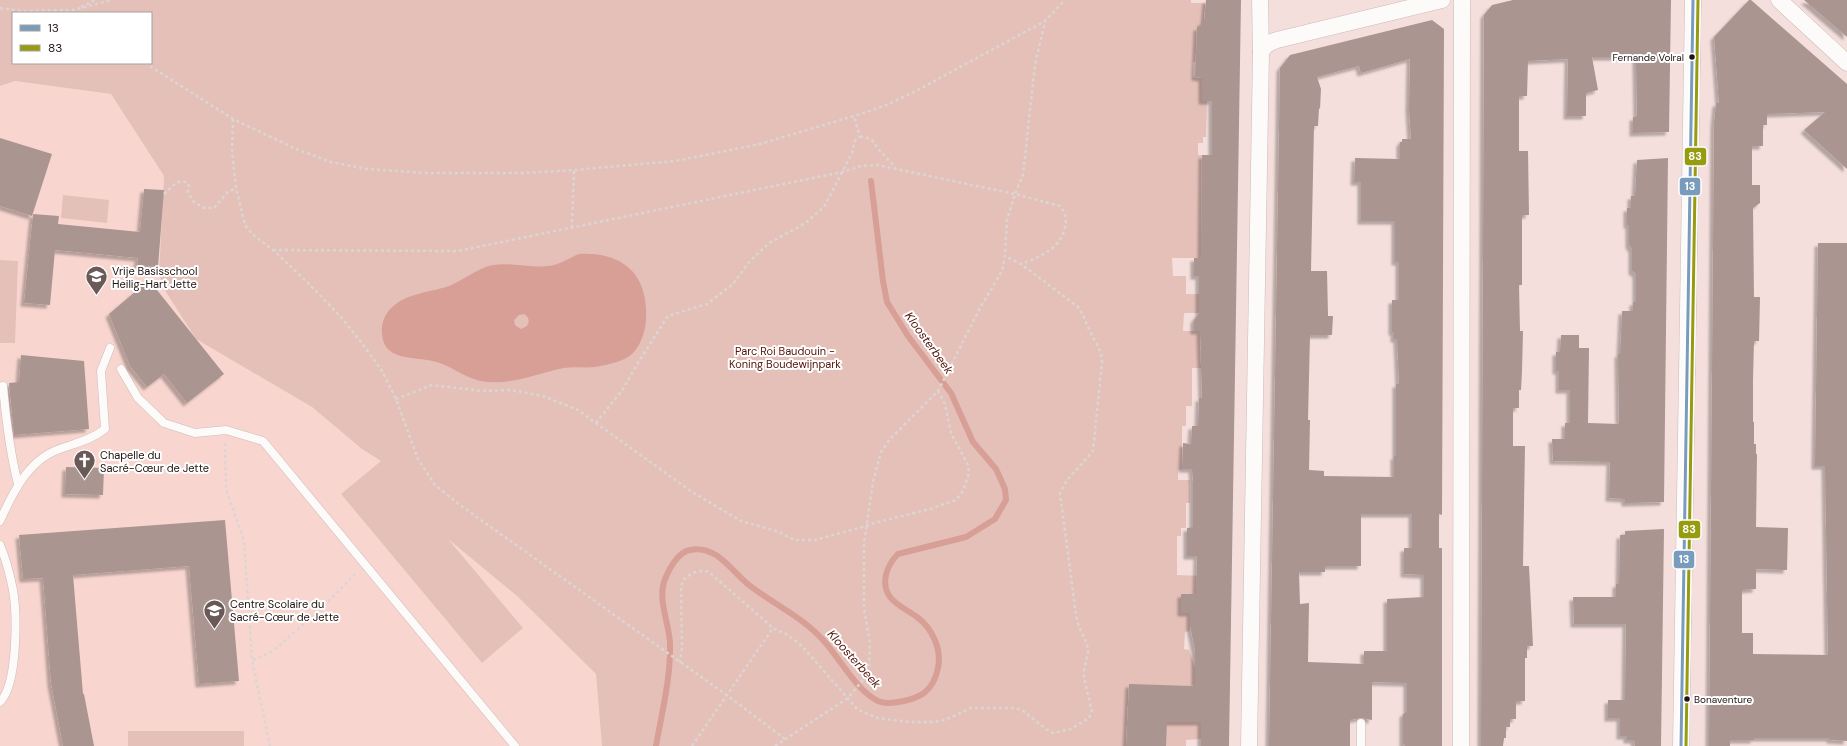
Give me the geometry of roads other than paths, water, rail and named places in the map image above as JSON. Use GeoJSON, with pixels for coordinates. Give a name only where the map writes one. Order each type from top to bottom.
{"type":"FeatureCollection","features":[{"type":"Feature","properties":{"kind":"street"},"geometry":{"type":"LineString","coordinates":[[1249,746],[1261,52],[1260,0]]}},
{"type":"Feature","properties":{"kind":"street"},"geometry":{"type":"LineString","coordinates":[[1261,52],[1269,43],[1277,40],[1442,0]]}},
{"type":"Feature","properties":{"kind":"street"},"geometry":{"type":"LineString","coordinates":[[1461,746],[1462,0]]}},
{"type":"Feature","properties":{"kind":"street"},"geometry":{"type":"LineString","coordinates":[[1681,746],[1693,0]]}},
{"type":"Feature","properties":{"kind":"street"},"geometry":{"type":"LineString","coordinates":[[1779,0],[1847,63]]}},
{"type":"Feature","properties":{"kind":"lane"},"geometry":{"type":"LineString","coordinates":[[0,521],[18,484],[45,456],[94,438],[105,428],[101,371],[110,348]]}},
{"type":"Feature","properties":{"kind":"lane"},"geometry":{"type":"LineString","coordinates":[[121,369],[138,398],[164,423],[195,433],[226,430],[263,441],[515,746]]}},
{"type":"Feature","properties":{"kind":"lane"},"geometry":{"type":"LineString","coordinates":[[3,386],[6,424],[18,484]]}},
{"type":"Feature","properties":{"kind":"lane"},"geometry":{"type":"LineString","coordinates":[[0,545],[11,578],[13,592],[14,636],[11,682],[0,702]]}},
{"type":"Feature","properties":{"kind":"lane"},"geometry":{"type":"LineString","coordinates":[[1361,722],[1361,746]]}},
{"type":"Feature","properties":{"kind":"waterway","name":"Kloosterbeek"},"geometry":{"type":"LineString","coordinates":[[656,746],[666,694],[670,656],[669,635],[662,594],[663,586],[672,566],[678,557],[686,551],[697,549],[716,555],[758,592],[816,632],[855,682],[870,696],[878,701],[895,703],[920,696],[929,688],[937,672],[939,654],[935,640],[927,627],[917,617],[896,603],[887,592],[885,580],[891,563],[898,554],[966,537],[995,519],[1006,500],[1005,489],[996,469],[973,442],[951,393],[908,336],[887,302],[883,281],[871,181]]}},
{"type":"Feature","properties":{"kind":"place","name":"Fernande Volral"},"geometry":{"type":"Point","coordinates":[1692,57]}},
{"type":"Feature","properties":{"kind":"place","name":"Vrije Basisschool Heilig-Hart Jette"},"geometry":{"type":"Point","coordinates":[97,296]}},
{"type":"Feature","properties":{"kind":"place","name":"Chapelle du Sacré-Cœur de Jette"},"geometry":{"type":"Point","coordinates":[84,480]}},
{"type":"Feature","properties":{"kind":"place","name":"Centre Scolaire du Sacré-Cœur de Jette"},"geometry":{"type":"Point","coordinates":[215,630]}},
{"type":"Feature","properties":{"kind":"place","name":"Bonaventure"},"geometry":{"type":"Point","coordinates":[1687,699]}},
{"type":"Feature","properties":{"kind":"park label","name":"Parc Roi Baudouin - Koning Boudewijnpark"},"geometry":{"type":"Point","coordinates":[785,357]}}]}
